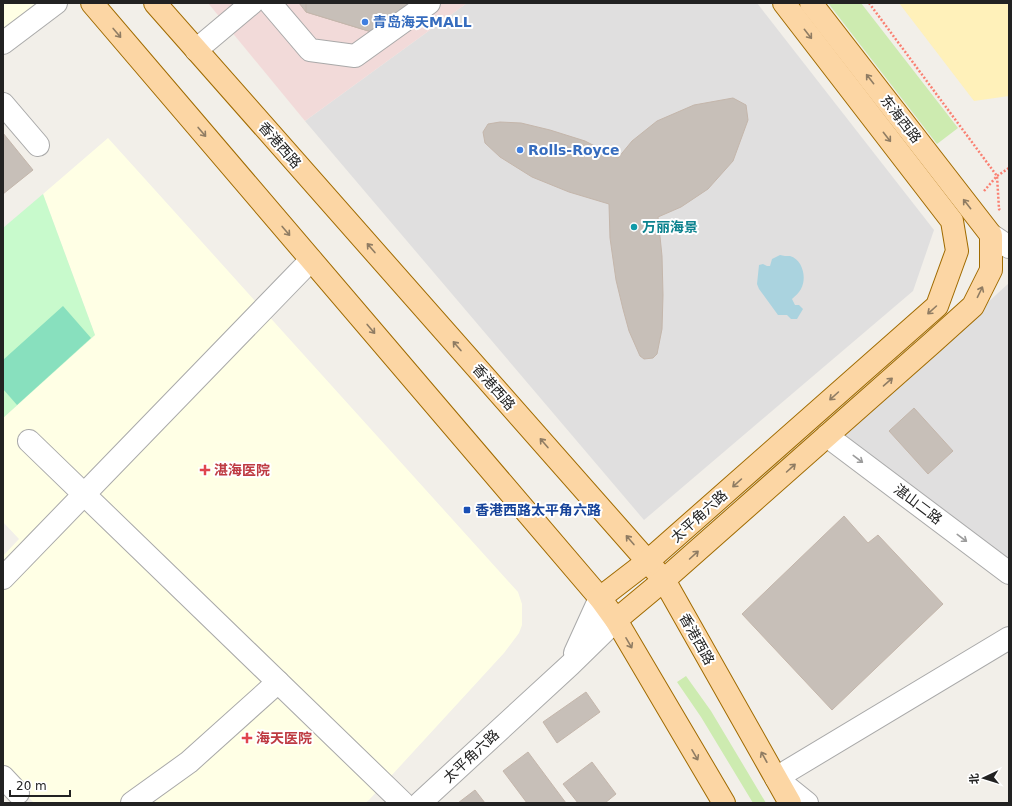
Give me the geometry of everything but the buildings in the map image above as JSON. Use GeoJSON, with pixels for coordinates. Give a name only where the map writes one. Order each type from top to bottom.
{"type":"FeatureCollection","features":[{"type":"Feature","properties":{"kind":"main road"},"geometry":{"type":"LineString","coordinates":[[92,3],[600,598],[616,620],[724,803]]}},
{"type":"Feature","properties":{"kind":"main road","name":"香港西路"},"geometry":{"type":"LineString","coordinates":[[155,3],[664,580],[790,803]]}},
{"type":"Feature","properties":{"kind":"main road","name":"东海西路"},"geometry":{"type":"LineString","coordinates":[[784,3],[952,221]]}},
{"type":"Feature","properties":{"kind":"main road","name":"东海西路"},"geometry":{"type":"LineString","coordinates":[[811,3],[991,235]]}},
{"type":"Feature","properties":{"kind":"main road","name":"太平角六路"},"geometry":{"type":"LineString","coordinates":[[600,598],[648,562],[937,306],[957,251],[952,221]]}},
{"type":"Feature","properties":{"kind":"main road","name":"太平角六路"},"geometry":{"type":"LineString","coordinates":[[616,620],[664,580],[973,306],[991,270],[991,235]]}},
{"type":"Feature","properties":{"kind":"street"},"geometry":{"type":"LineString","coordinates":[[3,43],[56,3]]}},
{"type":"Feature","properties":{"kind":"street"},"geometry":{"type":"LineString","coordinates":[[196,50],[252,3]]}},
{"type":"Feature","properties":{"kind":"street"},"geometry":{"type":"LineString","coordinates":[[270,3],[310,50],[355,56],[429,3]]}},
{"type":"Feature","properties":{"kind":"street"},"geometry":{"type":"LineString","coordinates":[[3,104],[38,145]]}},
{"type":"Feature","properties":{"kind":"street"},"geometry":{"type":"LineString","coordinates":[[991,235],[1009,247]]}},
{"type":"Feature","properties":{"kind":"street"},"geometry":{"type":"LineString","coordinates":[[3,578],[311,260]]}},
{"type":"Feature","properties":{"kind":"street","name":"湛山二路"},"geometry":{"type":"LineString","coordinates":[[827,436],[1009,573]]}},
{"type":"Feature","properties":{"kind":"street"},"geometry":{"type":"LineString","coordinates":[[29,441],[404,803]]}},
{"type":"Feature","properties":{"kind":"street","name":"太平角六路"},"geometry":{"type":"LineString","coordinates":[[420,803],[570,666],[600,598]]}},
{"type":"Feature","properties":{"kind":"street"},"geometry":{"type":"LineString","coordinates":[[570,666],[616,620]]}},
{"type":"Feature","properties":{"kind":"street"},"geometry":{"type":"LineString","coordinates":[[807,803],[776,778],[1009,638]]}},
{"type":"Feature","properties":{"kind":"street"},"geometry":{"type":"LineString","coordinates":[[132,803],[189,762],[278,682]]}},
{"type":"Feature","properties":{"kind":"street"},"geometry":{"type":"LineString","coordinates":[[3,778],[18,793]]}},
{"type":"Feature","properties":{"kind":"path"},"geometry":{"type":"LineString","coordinates":[[869,3],[997,176],[999,209],[1002,213]]}},
{"type":"Feature","properties":{"kind":"shaded area"},"geometry":{"type":"Polygon","coordinates":[[[3,3],[41,3],[3,32],[3,3]]]}},
{"type":"Feature","properties":{"kind":"shaded area"},"geometry":{"type":"Polygon","coordinates":[[[208,3],[467,3],[305,121],[208,3]]]}},
{"type":"Feature","properties":{"kind":"shaded area"},"geometry":{"type":"Polygon","coordinates":[[[467,3],[757,3],[934,230],[913,291],[644,520],[305,121],[467,3]]]}},
{"type":"Feature","properties":{"kind":"shaded area","name":"湛海医院"},"geometry":{"type":"Polygon","coordinates":[[[108,138],[518,592],[522,604],[522,625],[519,633],[504,653],[365,803],[34,803],[3,770],[3,556],[19,539],[3,522],[3,418],[95,335],[43,194],[108,138]]]}},
{"type":"Feature","properties":{"kind":"shaded area"},"geometry":{"type":"Polygon","coordinates":[[[1009,283],[1009,563],[841,437],[1009,283]]]}},
{"type":"Feature","properties":{"kind":"green space"},"geometry":{"type":"Polygon","coordinates":[[[828,3],[861,3],[958,128],[937,144],[828,3]]]}},
{"type":"Feature","properties":{"kind":"green space"},"geometry":{"type":"Polygon","coordinates":[[[43,194],[95,335],[3,418],[3,228],[43,194]]]}},
{"type":"Feature","properties":{"kind":"green space"},"geometry":{"type":"Polygon","coordinates":[[[63,306],[91,338],[17,405],[3,389],[3,360],[63,306]]]}},
{"type":"Feature","properties":{"kind":"green space"},"geometry":{"type":"Polygon","coordinates":[[[686,676],[711,711],[766,803],[753,803],[701,717],[677,682],[686,676]]]}},
{"type":"Feature","properties":{"kind":"sand"},"geometry":{"type":"Polygon","coordinates":[[[899,3],[1009,3],[1009,96],[974,101],[899,3]]]}},
{"type":"Feature","properties":{"kind":"water"},"geometry":{"type":"Polygon","coordinates":[[[780,255],[794,258],[801,265],[803,270],[803,285],[792,299],[795,305],[799,305],[803,309],[797,319],[791,319],[787,315],[778,315],[757,284],[759,265],[763,264],[770,266],[772,259],[780,255]]]}},
{"type":"Feature","properties":{"kind":"place","name":"青岛海天MALL"},"geometry":{"type":"Point","coordinates":[365,22]}},
{"type":"Feature","properties":{"kind":"place","name":"Rolls-Royce"},"geometry":{"type":"Point","coordinates":[520,150]}},
{"type":"Feature","properties":{"kind":"place","name":"万丽海景"},"geometry":{"type":"Point","coordinates":[634,227]}},
{"type":"Feature","properties":{"kind":"place","name":"湛海医院"},"geometry":{"type":"Point","coordinates":[205,470]}},
{"type":"Feature","properties":{"kind":"place","name":"香港西路太平角六路"},"geometry":{"type":"Point","coordinates":[467,510]}},
{"type":"Feature","properties":{"kind":"place","name":"海天医院"},"geometry":{"type":"Point","coordinates":[247,738]}}]}
